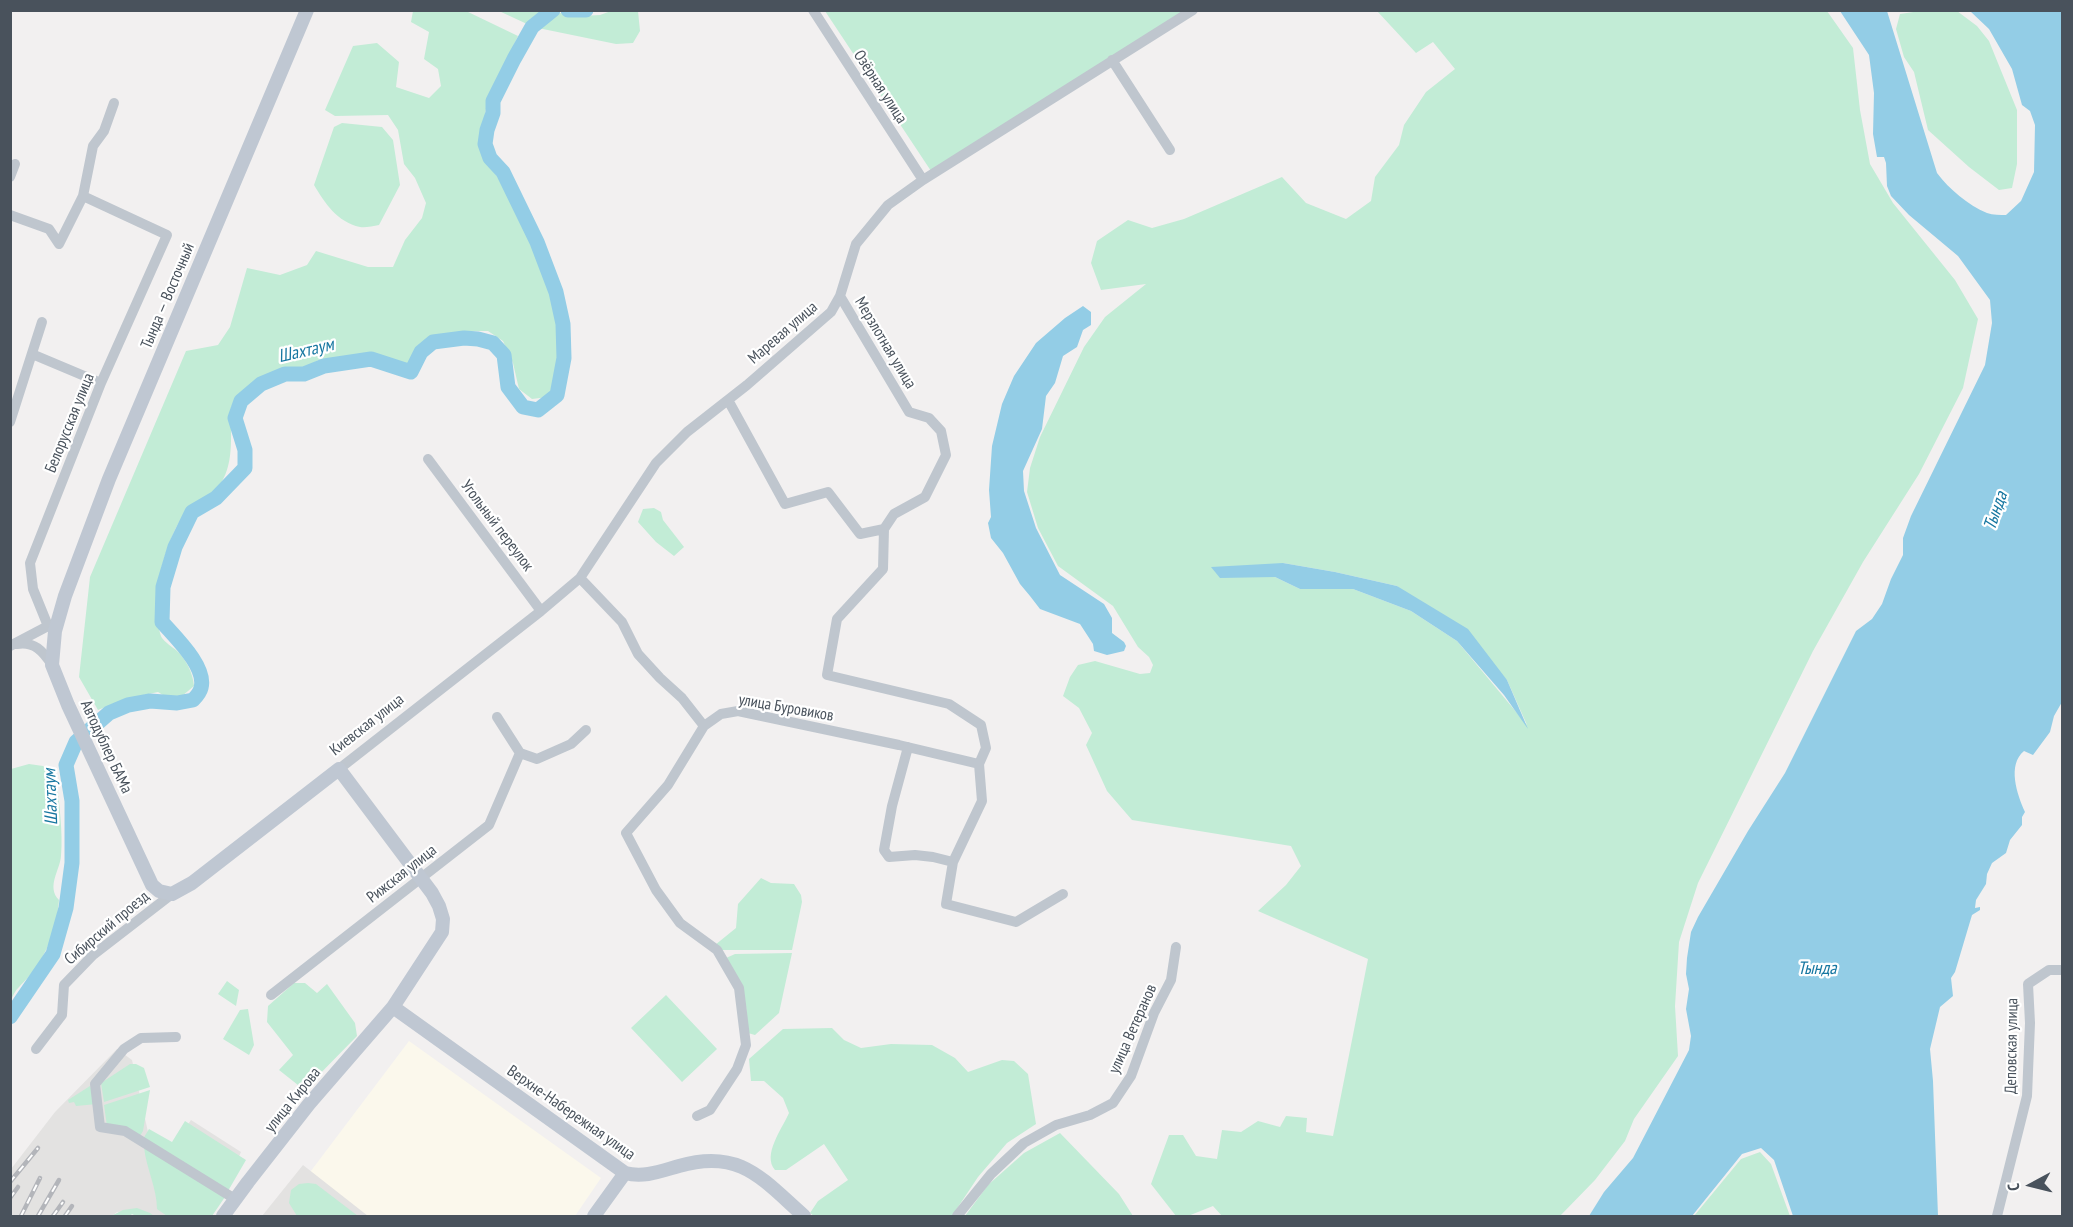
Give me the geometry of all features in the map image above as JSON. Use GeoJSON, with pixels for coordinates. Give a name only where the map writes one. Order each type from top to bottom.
{"type":"FeatureCollection","features":[{"type":"Feature","properties":{"kind":"street","name":"Тында — Восточный"},"geometry":{"type":"LineString","coordinates":[[65,596],[113,468],[307,10]]}},
{"type":"Feature","properties":{"kind":"street","name":"Озёрная улица"},"geometry":{"type":"LineString","coordinates":[[813,10],[923,180]]}},
{"type":"Feature","properties":{"kind":"street","name":"Маревая улица"},"geometry":{"type":"LineString","coordinates":[[580,578],[656,463],[687,432],[831,312],[840,296],[856,244],[888,205],[923,180],[1192,10]]}},
{"type":"Feature","properties":{"kind":"street"},"geometry":{"type":"LineString","coordinates":[[1112,60],[1170,150]]}},
{"type":"Feature","properties":{"kind":"street"},"geometry":{"type":"LineString","coordinates":[[10,215],[49,229],[59,244],[83,196],[93,146],[104,130],[114,103]]}},
{"type":"Feature","properties":{"kind":"street"},"geometry":{"type":"LineString","coordinates":[[10,177],[15,164]]}},
{"type":"Feature","properties":{"kind":"street","name":"Белорусская улица"},"geometry":{"type":"LineString","coordinates":[[48,626],[33,589],[30,563],[101,383],[167,235],[83,196]]}},
{"type":"Feature","properties":{"kind":"street","name":"Мерзлотная улица"},"geometry":{"type":"LineString","coordinates":[[840,296],[909,412],[929,418],[941,431],[946,455],[925,497],[894,514],[884,529]]}},
{"type":"Feature","properties":{"kind":"street"},"geometry":{"type":"LineString","coordinates":[[10,422],[13,403],[42,322]]}},
{"type":"Feature","properties":{"kind":"street"},"geometry":{"type":"LineString","coordinates":[[32,354],[101,383]]}},
{"type":"Feature","properties":{"kind":"street"},"geometry":{"type":"LineString","coordinates":[[728,400],[784,504],[828,492],[860,534],[884,529],[883,569],[837,619],[827,675],[949,704],[981,725],[986,748],[979,764],[982,801],[953,862],[946,904],[1016,922],[1063,894]]}},
{"type":"Feature","properties":{"kind":"street","name":"Угольный переулок"},"geometry":{"type":"LineString","coordinates":[[428,459],[541,611]]}},
{"type":"Feature","properties":{"kind":"street"},"geometry":{"type":"LineString","coordinates":[[580,578],[622,622],[638,654],[682,698],[704,726],[668,785],[626,833],[656,890],[680,923],[717,950],[739,988],[746,1045],[737,1069],[711,1110],[697,1116]]}},
{"type":"Feature","properties":{"kind":"street","name":"Киевская улица"},"geometry":{"type":"LineString","coordinates":[[172,894],[192,883],[541,611],[580,578]]}},
{"type":"Feature","properties":{"kind":"street"},"geometry":{"type":"LineString","coordinates":[[11,645],[48,626],[65,596]]}},
{"type":"Feature","properties":{"kind":"street","name":"Автодублер БАМа"},"geometry":{"type":"LineString","coordinates":[[65,596],[55,631],[52,665],[68,705],[152,885],[159,891],[172,894]]}},
{"type":"Feature","properties":{"kind":"street"},"geometry":{"type":"LineString","coordinates":[[48,626],[52,665]]}},
{"type":"Feature","properties":{"kind":"street"},"geometry":{"type":"LineString","coordinates":[[11,645],[25,643],[35,646],[44,652],[52,665]]}},
{"type":"Feature","properties":{"kind":"street","name":"улица Буровиков"},"geometry":{"type":"LineString","coordinates":[[704,726],[721,714],[738,711],[979,764]]}},
{"type":"Feature","properties":{"kind":"street"},"geometry":{"type":"LineString","coordinates":[[497,717],[520,753],[537,759],[571,744],[586,730]]}},
{"type":"Feature","properties":{"kind":"street"},"geometry":{"type":"LineString","coordinates":[[908,747],[892,806],[884,850],[889,858],[915,855],[953,862]]}},
{"type":"Feature","properties":{"kind":"street","name":"Рижская улица"},"geometry":{"type":"LineString","coordinates":[[271,995],[489,825],[520,753]]}},
{"type":"Feature","properties":{"kind":"street","name":"улица Кирова"},"geometry":{"type":"LineString","coordinates":[[224,1216],[309,1104],[393,1007],[442,932],[439,906],[421,878],[339,768]]}},
{"type":"Feature","properties":{"kind":"street","name":"Сибирский проезд"},"geometry":{"type":"LineString","coordinates":[[36,1049],[62,1015],[64,984],[93,955],[172,894]]}},
{"type":"Feature","properties":{"kind":"street","name":"улица Ветеранов"},"geometry":{"type":"LineString","coordinates":[[957,1216],[991,1174],[1024,1143],[1056,1125],[1090,1115],[1113,1102],[1131,1076],[1154,1013],[1171,980],[1176,947]]}},
{"type":"Feature","properties":{"kind":"street","name":"Деповская улица"},"geometry":{"type":"LineString","coordinates":[[1997,1216],[2027,1096],[2030,1023],[2028,984],[2049,970],[2062,970]]}},
{"type":"Feature","properties":{"kind":"street","name":"Верхне-Набережная улица"},"geometry":{"type":"LineString","coordinates":[[393,1007],[625,1173],[646,1175],[685,1164],[715,1160],[731,1162],[743,1166],[759,1177],[804,1216]]}},
{"type":"Feature","properties":{"kind":"street"},"geometry":{"type":"LineString","coordinates":[[176,1037],[141,1038],[124,1049],[95,1084],[100,1127],[125,1131],[235,1199]]}},
{"type":"Feature","properties":{"kind":"street"},"geometry":{"type":"LineString","coordinates":[[594,1216],[625,1173]]}},
{"type":"Feature","properties":{"kind":"shaded area"},"geometry":{"type":"Polygon","coordinates":[[[409,1041],[601,1178],[575,1216],[277,1216],[409,1041]]]}},
{"type":"Feature","properties":{"kind":"shaded area"},"geometry":{"type":"Polygon","coordinates":[[[117,1049],[132,1060],[148,1132],[173,1146],[191,1120],[241,1152],[225,1187],[206,1216],[139,1216],[130,1211],[117,1212],[112,1216],[11,1216],[11,1169],[55,1112],[117,1049]]]}},
{"type":"Feature","properties":{"kind":"shaded area"},"geometry":{"type":"Polygon","coordinates":[[[303,1165],[368,1216],[262,1216],[303,1165]]]}},
{"type":"Feature","properties":{"kind":"green space"},"geometry":{"type":"Polygon","coordinates":[[[413,11],[466,11],[518,36],[487,101],[481,146],[486,161],[504,186],[520,219],[557,314],[558,357],[554,387],[548,397],[532,399],[519,389],[513,363],[503,341],[488,331],[466,331],[433,337],[415,351],[408,365],[365,354],[319,360],[303,368],[277,371],[250,387],[231,407],[230,456],[221,483],[208,497],[193,505],[186,512],[167,550],[159,579],[156,605],[161,635],[186,662],[191,671],[194,686],[182,696],[171,700],[158,692],[125,699],[98,710],[79,677],[90,577],[186,351],[218,345],[230,327],[247,268],[280,275],[307,265],[316,251],[368,267],[393,267],[405,240],[422,218],[426,203],[415,178],[404,164],[398,130],[388,115],[335,116],[325,110],[353,46],[377,43],[399,62],[396,87],[429,98],[441,86],[438,69],[424,59],[429,32],[411,22],[413,11]]]}},
{"type":"Feature","properties":{"kind":"green space"},"geometry":{"type":"Polygon","coordinates":[[[499,11],[546,11],[527,24],[499,11]]]}},
{"type":"Feature","properties":{"kind":"green space"},"geometry":{"type":"Polygon","coordinates":[[[611,11],[638,11],[640,31],[633,43],[616,44],[538,28],[560,13],[583,16],[600,15],[611,11]]]}},
{"type":"Feature","properties":{"kind":"green space"},"geometry":{"type":"Polygon","coordinates":[[[825,11],[1184,11],[931,171],[825,11]]]}},
{"type":"Feature","properties":{"kind":"green space"},"geometry":{"type":"Polygon","coordinates":[[[1377,11],[1827,11],[1853,48],[1860,110],[1870,164],[1893,203],[1955,280],[1978,319],[1963,388],[1919,474],[1863,562],[1813,651],[1698,883],[1679,942],[1675,1006],[1678,1056],[1634,1119],[1625,1141],[1595,1180],[1560,1216],[1222,1216],[1213,1206],[1188,1216],[1176,1216],[1151,1184],[1169,1135],[1183,1135],[1196,1156],[1217,1159],[1222,1130],[1241,1132],[1258,1121],[1280,1127],[1286,1116],[1307,1118],[1306,1132],[1333,1136],[1368,959],[1258,911],[1286,885],[1301,866],[1291,846],[1132,820],[1107,791],[1086,745],[1092,733],[1079,708],[1063,696],[1070,677],[1078,665],[1095,661],[1140,674],[1150,673],[1153,665],[1149,657],[1138,647],[1113,606],[1058,566],[1038,528],[1027,492],[1030,468],[1040,437],[1084,347],[1105,317],[1146,284],[1101,290],[1091,263],[1097,241],[1128,220],[1152,228],[1184,219],[1282,177],[1306,203],[1346,219],[1371,201],[1375,177],[1399,145],[1404,125],[1426,92],[1455,69],[1433,42],[1416,53],[1377,11]],[[1283,563],[1275,577],[1300,589],[1353,589],[1411,611],[1457,641],[1527,725],[1507,680],[1397,586],[1283,563]]]}},
{"type":"Feature","properties":{"kind":"green space"},"geometry":{"type":"Polygon","coordinates":[[[1920,11],[1957,11],[1977,26],[1989,41],[2017,110],[2017,164],[2012,188],[1999,190],[1928,130],[1914,72],[1904,57],[1896,29],[1900,14],[1920,11]]]}},
{"type":"Feature","properties":{"kind":"green space"},"geometry":{"type":"Polygon","coordinates":[[[342,123],[382,127],[393,140],[400,185],[379,225],[362,227],[345,221],[327,205],[314,185],[334,127],[342,123]]]}},
{"type":"Feature","properties":{"kind":"green space"},"geometry":{"type":"Polygon","coordinates":[[[654,508],[661,512],[663,520],[684,547],[674,556],[656,542],[638,522],[643,509],[654,508]]]}},
{"type":"Feature","properties":{"kind":"green space"},"geometry":{"type":"Polygon","coordinates":[[[29,764],[43,766],[53,773],[57,781],[61,847],[54,890],[59,900],[54,930],[47,949],[36,967],[14,993],[11,1001],[11,769],[29,764]]]}},
{"type":"Feature","properties":{"kind":"green space"},"geometry":{"type":"Polygon","coordinates":[[[761,878],[771,883],[794,884],[801,895],[802,902],[792,950],[720,950],[715,945],[736,928],[738,904],[761,878]]]}},
{"type":"Feature","properties":{"kind":"green space"},"geometry":{"type":"Polygon","coordinates":[[[792,953],[779,1013],[755,1035],[748,1033],[746,1006],[726,958],[735,954],[792,953]]]}},
{"type":"Feature","properties":{"kind":"green space"},"geometry":{"type":"Polygon","coordinates":[[[227,981],[239,990],[236,1006],[218,994],[227,981]]]}},
{"type":"Feature","properties":{"kind":"green space"},"geometry":{"type":"Polygon","coordinates":[[[294,983],[305,983],[317,993],[327,984],[355,1023],[357,1036],[303,1089],[279,1070],[293,1055],[267,1022],[268,1006],[294,983]]]}},
{"type":"Feature","properties":{"kind":"green space"},"geometry":{"type":"Polygon","coordinates":[[[666,995],[717,1049],[682,1082],[631,1028],[666,995]]]}},
{"type":"Feature","properties":{"kind":"green space"},"geometry":{"type":"Polygon","coordinates":[[[248,1009],[254,1045],[249,1055],[223,1039],[240,1010],[248,1009]]]}},
{"type":"Feature","properties":{"kind":"green space"},"geometry":{"type":"Polygon","coordinates":[[[832,1028],[844,1040],[861,1048],[891,1044],[932,1045],[955,1058],[968,1072],[1002,1060],[1014,1061],[1028,1074],[1036,1124],[1007,1143],[978,1177],[952,1216],[814,1216],[810,1213],[818,1201],[848,1180],[824,1144],[786,1170],[775,1170],[772,1164],[772,1150],[789,1113],[783,1098],[764,1081],[751,1081],[749,1059],[783,1029],[832,1028]]]}},
{"type":"Feature","properties":{"kind":"green space"},"geometry":{"type":"Polygon","coordinates":[[[130,1064],[144,1068],[150,1087],[104,1102],[101,1083],[130,1064]]]}},
{"type":"Feature","properties":{"kind":"green space"},"geometry":{"type":"Polygon","coordinates":[[[90,1086],[97,1104],[76,1106],[74,1102],[69,1103],[68,1100],[90,1086]]]}},
{"type":"Feature","properties":{"kind":"green space"},"geometry":{"type":"Polygon","coordinates":[[[150,1090],[143,1131],[140,1136],[107,1126],[104,1105],[150,1090]]]}},
{"type":"Feature","properties":{"kind":"green space"},"geometry":{"type":"Polygon","coordinates":[[[185,1121],[246,1160],[228,1191],[143,1139],[149,1129],[172,1142],[185,1121]]]}},
{"type":"Feature","properties":{"kind":"green space"},"geometry":{"type":"Polygon","coordinates":[[[1060,1133],[1119,1194],[1133,1216],[965,1216],[988,1185],[1024,1153],[1060,1133]]]}},
{"type":"Feature","properties":{"kind":"green space"},"geometry":{"type":"Polygon","coordinates":[[[144,1147],[225,1197],[212,1216],[167,1216],[157,1209],[144,1147]]]}},
{"type":"Feature","properties":{"kind":"green space"},"geometry":{"type":"Polygon","coordinates":[[[1760,1152],[1771,1164],[1790,1216],[1694,1216],[1741,1159],[1760,1152]]]}},
{"type":"Feature","properties":{"kind":"green space"},"geometry":{"type":"Polygon","coordinates":[[[299,1184],[316,1184],[358,1216],[297,1216],[289,1203],[291,1190],[299,1184]]]}},
{"type":"Feature","properties":{"kind":"green space"},"geometry":{"type":"Polygon","coordinates":[[[137,1208],[154,1216],[132,1214],[130,1216],[111,1216],[123,1210],[137,1208]]]}},
{"type":"Feature","properties":{"kind":"water","name":"Тында"},"geometry":{"type":"Polygon","coordinates":[[[1840,11],[1887,11],[1937,173],[1953,191],[1973,206],[1989,214],[2006,215],[2021,201],[2034,172],[2035,125],[2030,111],[2022,105],[2012,69],[1989,29],[1970,11],[2062,11],[2062,702],[2054,716],[2050,732],[2033,755],[2024,751],[2016,764],[2015,780],[2025,812],[2022,825],[2010,840],[2006,853],[1992,863],[1987,874],[1986,884],[1976,900],[1975,908],[1980,907],[1980,910],[1972,915],[1955,972],[1951,978],[1953,996],[1940,1007],[1930,1049],[1938,1216],[1793,1216],[1774,1160],[1761,1148],[1742,1154],[1692,1216],[1589,1216],[1604,1192],[1633,1158],[1689,1050],[1691,1036],[1686,1009],[1689,989],[1686,974],[1691,932],[1748,831],[1785,773],[1856,631],[1872,619],[1882,604],[1903,555],[1903,538],[1911,516],[1985,365],[1992,323],[1990,300],[1958,256],[1909,215],[1891,196],[1887,186],[1886,163],[1884,157],[1877,157],[1873,134],[1874,93],[1869,55],[1840,11]]]}},
{"type":"Feature","properties":{"kind":"water"},"geometry":{"type":"Polygon","coordinates":[[[1083,306],[1091,312],[1091,325],[1083,330],[1077,347],[1063,356],[1055,383],[1046,396],[1042,429],[1023,471],[1024,491],[1036,528],[1060,575],[1104,604],[1112,618],[1112,633],[1126,646],[1124,651],[1107,655],[1094,651],[1093,644],[1080,624],[1040,609],[1020,584],[1003,553],[991,538],[988,523],[991,517],[989,490],[992,446],[1002,404],[1014,376],[1036,343],[1083,306]]]}},
{"type":"Feature","properties":{"kind":"water"},"geometry":{"type":"Polygon","coordinates":[[[1283,563],[1397,586],[1468,629],[1507,680],[1528,729],[1504,695],[1457,641],[1411,611],[1353,589],[1300,589],[1275,577],[1220,578],[1211,567],[1283,563]]]}},
{"type":"Feature","properties":{"kind":"waterway","name":"Шахтаум"},"geometry":{"type":"LineString","coordinates":[[10,1017],[53,954],[66,908],[72,863],[72,801],[66,765],[76,742],[109,713],[128,705],[150,701],[177,703],[193,700],[200,690],[202,680],[195,662],[162,622],[163,587],[175,547],[192,512],[216,498],[245,468],[245,450],[235,418],[241,401],[261,384],[285,374],[304,374],[324,366],[371,359],[411,372],[421,352],[433,342],[464,338],[493,343],[504,355],[508,387],[523,407],[538,410],[557,395],[564,358],[563,324],[556,292],[537,242],[503,172],[490,158],[485,144],[493,113],[493,101],[514,59],[532,27],[553,10]]}},
{"type":"Feature","properties":{"kind":"waterway","name":"Шахтаум"},"geometry":{"type":"LineString","coordinates":[[568,10],[586,10]]}},
{"type":"Feature","properties":{"kind":"railway"},"geometry":{"type":"LineString","coordinates":[[10,1182],[38,1148]]}},
{"type":"Feature","properties":{"kind":"railway"},"geometry":{"type":"LineString","coordinates":[[21,1216],[40,1178]]}},
{"type":"Feature","properties":{"kind":"railway"},"geometry":{"type":"LineString","coordinates":[[38,1216],[59,1180]]}},
{"type":"Feature","properties":{"kind":"railway"},"geometry":{"type":"LineString","coordinates":[[10,1198],[18,1187]]}},
{"type":"Feature","properties":{"kind":"railway"},"geometry":{"type":"LineString","coordinates":[[53,1216],[63,1202]]}},
{"type":"Feature","properties":{"kind":"railway"},"geometry":{"type":"LineString","coordinates":[[65,1216],[72,1206]]}}]}
